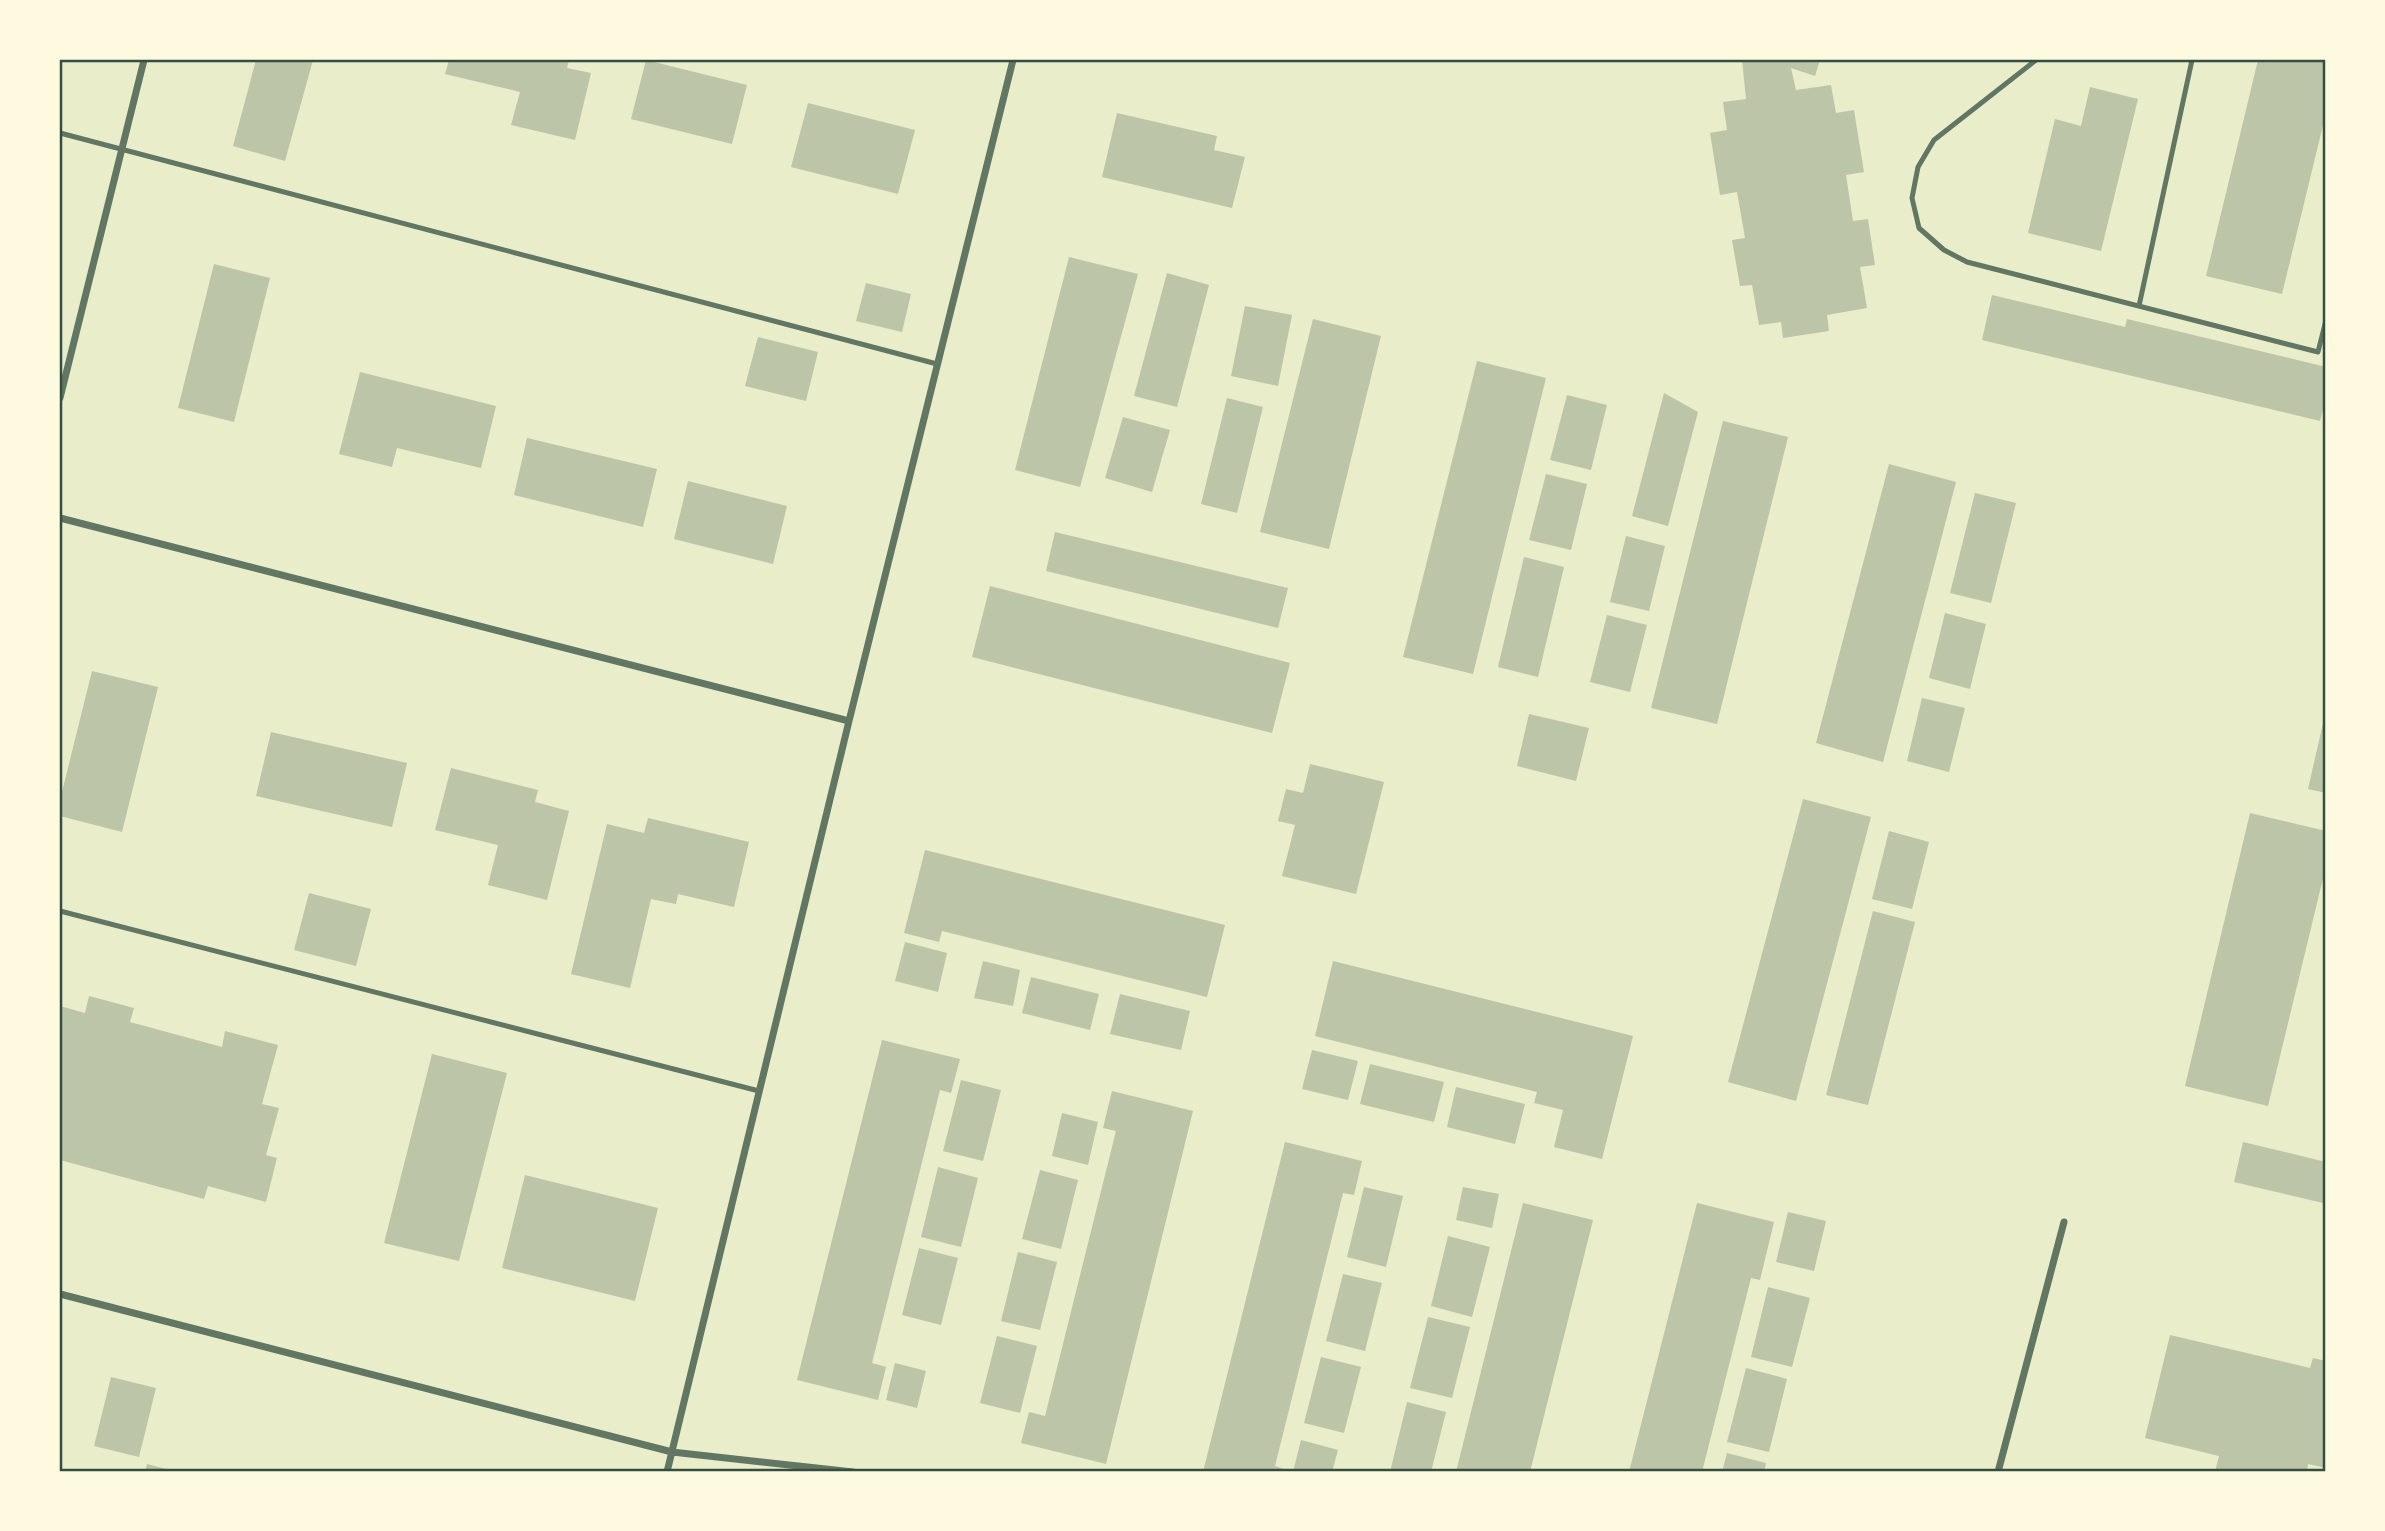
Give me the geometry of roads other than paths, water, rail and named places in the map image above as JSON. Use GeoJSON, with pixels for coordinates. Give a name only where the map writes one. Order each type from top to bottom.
{"type":"FeatureCollection","features":[{"type":"Feature","properties":{"kind":"street"},"geometry":{"type":"LineString","coordinates":[[60,398],[145,60]]}},
{"type":"Feature","properties":{"kind":"street"},"geometry":{"type":"LineString","coordinates":[[667,1472],[1013,60]]}},
{"type":"Feature","properties":{"kind":"street"},"geometry":{"type":"LineString","coordinates":[[60,518],[849,721]]}},
{"type":"Feature","properties":{"kind":"street"},"geometry":{"type":"LineString","coordinates":[[1998,1472],[2064,1222]]}},
{"type":"Feature","properties":{"kind":"street"},"geometry":{"type":"LineString","coordinates":[[60,1294],[672,1452],[853,1472]]}},
{"type":"Feature","properties":{"kind":"lane"},"geometry":{"type":"LineString","coordinates":[[2034,60],[1934,140],[1918,167],[1912,198],[1919,228],[1944,250],[1967,262],[2318,352],[2326,320]]}},
{"type":"Feature","properties":{"kind":"lane"},"geometry":{"type":"LineString","coordinates":[[2138,306],[2192,60]]}},
{"type":"Feature","properties":{"kind":"lane"},"geometry":{"type":"LineString","coordinates":[[60,133],[937,363]]}},
{"type":"Feature","properties":{"kind":"lane"},"geometry":{"type":"LineString","coordinates":[[60,911],[759,1091]]}}]}
